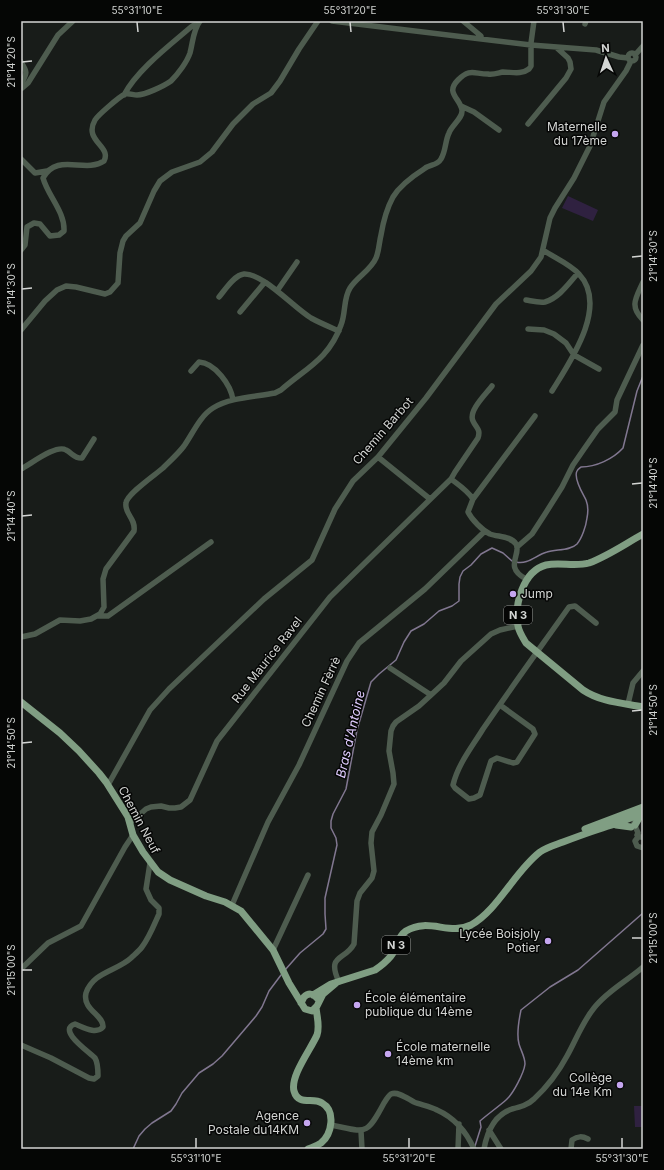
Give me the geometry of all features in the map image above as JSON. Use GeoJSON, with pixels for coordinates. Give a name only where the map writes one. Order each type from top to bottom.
{"type":"FeatureCollection","features":[{"type":"Feature","properties":{"kind":"main road"},"geometry":{"type":"LineString","coordinates":[[526,579],[534,570],[544,566],[552,564],[587,563],[643,534]]}},
{"type":"Feature","properties":{"kind":"main road","name":"N 3"},"geometry":{"type":"LineString","coordinates":[[526,579],[519,600],[518,626],[526,643],[591,695],[606,700],[643,707]]}},
{"type":"Feature","properties":{"kind":"main road","name":"Chemin Neuf"},"geometry":{"type":"LineString","coordinates":[[21,702],[45,720],[79,750],[99,773],[128,817],[133,835],[150,863],[163,876],[206,896],[232,905],[241,911],[272,950],[301,1003]]}},
{"type":"Feature","properties":{"kind":"main road","name":"N 3"},"geometry":{"type":"LineString","coordinates":[[301,1003],[302,998],[331,984],[375,970],[381,966],[391,955],[398,939],[405,931],[415,926],[428,924],[453,929],[466,927],[475,922],[487,912],[530,861],[541,851],[590,832],[614,825],[643,807]]}},
{"type":"Feature","properties":{"kind":"main road"},"geometry":{"type":"LineString","coordinates":[[614,825],[633,826],[643,814]]}},
{"type":"Feature","properties":{"kind":"main road","name":"N 3"},"geometry":{"type":"LineString","coordinates":[[475,922],[526,858],[542,846],[628,816],[643,814]]}},
{"type":"Feature","properties":{"kind":"main road","name":"N 3"},"geometry":{"type":"LineString","coordinates":[[315,1007],[323,994],[338,982]]}},
{"type":"Feature","properties":{"kind":"main road"},"geometry":{"type":"LineString","coordinates":[[291,987],[317,998],[313,1018],[315,1038],[296,1075],[293,1085],[294,1092],[299,1099],[304,1101],[322,1102],[330,1111],[331,1125],[326,1137],[322,1143],[308,1149]]}},
{"type":"Feature","properties":{"kind":"main road"},"geometry":{"type":"LineString","coordinates":[[301,1003],[305,1009],[315,1007]]}},
{"type":"Feature","properties":{"kind":"street"},"geometry":{"type":"LineString","coordinates":[[21,89],[28,83],[58,35],[73,21]]}},
{"type":"Feature","properties":{"kind":"street"},"geometry":{"type":"LineString","coordinates":[[21,330],[45,301],[57,290],[66,286],[105,294],[110,292],[118,283],[120,253],[123,241],[126,236],[140,223],[160,181],[172,172],[200,162],[212,152],[233,124],[253,104],[271,93],[318,21]]}},
{"type":"Feature","properties":{"kind":"street"},"geometry":{"type":"LineString","coordinates":[[332,21],[557,48],[596,50],[629,59]]}},
{"type":"Feature","properties":{"kind":"street"},"geometry":{"type":"LineString","coordinates":[[463,21],[481,36],[481,39]]}},
{"type":"Feature","properties":{"kind":"street"},"geometry":{"type":"LineString","coordinates":[[21,637],[35,634],[60,620],[80,621],[91,619],[102,612],[104,607],[103,579],[106,569],[134,531],[135,526],[133,520],[127,510],[126,503],[128,499],[145,482],[170,461],[208,411],[220,404],[233,400],[275,393],[320,360],[334,343],[345,312],[346,299],[351,287],[377,258],[381,235],[392,198],[425,168],[436,164],[440,160],[448,133],[461,116],[462,109],[454,95],[454,85],[467,73],[473,72],[489,75],[503,72],[519,73],[527,71],[531,66],[531,45],[534,21]]}},
{"type":"Feature","properties":{"kind":"street"},"geometry":{"type":"LineString","coordinates":[[124,95],[138,95],[152,91],[171,80],[184,65],[190,54],[199,23]]}},
{"type":"Feature","properties":{"kind":"street"},"geometry":{"type":"LineString","coordinates":[[21,250],[25,245],[27,227],[34,223],[40,224],[50,236],[59,235],[64,231],[64,223],[43,178],[47,171],[52,166],[95,164],[104,161],[106,157],[105,151],[94,139],[93,135],[94,123],[99,115],[124,95],[129,84],[157,56],[191,27],[199,23]]}},
{"type":"Feature","properties":{"kind":"street","name":"Chemin Barbot"},"geometry":{"type":"LineString","coordinates":[[108,785],[143,721],[159,699],[264,599],[312,560],[335,509],[353,481],[378,457],[426,398],[496,304],[531,271],[537,263],[543,250],[550,218],[584,161],[596,131],[604,102],[626,71],[629,59],[635,60],[635,54],[643,46]]}},
{"type":"Feature","properties":{"kind":"street"},"geometry":{"type":"LineString","coordinates":[[528,124],[566,78],[571,69],[568,58],[557,48]]}},
{"type":"Feature","properties":{"kind":"street"},"geometry":{"type":"LineString","coordinates":[[21,62],[27,73],[21,84]]}},
{"type":"Feature","properties":{"kind":"street"},"geometry":{"type":"LineString","coordinates":[[461,106],[474,112],[499,130]]}},
{"type":"Feature","properties":{"kind":"street"},"geometry":{"type":"LineString","coordinates":[[21,159],[35,173],[47,171]]}},
{"type":"Feature","properties":{"kind":"street"},"geometry":{"type":"LineString","coordinates":[[543,250],[578,273],[587,285],[591,308],[574,355],[552,391]]}},
{"type":"Feature","properties":{"kind":"street"},"geometry":{"type":"LineString","coordinates":[[277,291],[297,262]]}},
{"type":"Feature","properties":{"kind":"street"},"geometry":{"type":"LineString","coordinates":[[526,300],[544,302],[553,298],[562,291],[578,273]]}},
{"type":"Feature","properties":{"kind":"street"},"geometry":{"type":"LineString","coordinates":[[219,297],[237,277],[241,275],[250,275],[265,282],[311,318],[339,331]]}},
{"type":"Feature","properties":{"kind":"street"},"geometry":{"type":"LineString","coordinates":[[240,312],[265,282]]}},
{"type":"Feature","properties":{"kind":"street"},"geometry":{"type":"LineString","coordinates":[[643,282],[634,306],[636,313],[643,320]]}},
{"type":"Feature","properties":{"kind":"street"},"geometry":{"type":"LineString","coordinates":[[528,329],[544,330],[554,334],[566,343],[574,355],[599,369]]}},
{"type":"Feature","properties":{"kind":"street"},"geometry":{"type":"LineString","coordinates":[[526,579],[517,573],[515,568],[514,559],[517,547],[532,534],[546,514],[573,465],[598,429],[615,412],[617,400],[643,345]]}},
{"type":"Feature","properties":{"kind":"street"},"geometry":{"type":"LineString","coordinates":[[191,371],[200,362],[208,364],[227,383],[232,392],[233,400]]}},
{"type":"Feature","properties":{"kind":"street","name":"Rue Maurice Ravel"},"geometry":{"type":"LineString","coordinates":[[130,823],[146,809],[151,807],[161,806],[175,808],[190,800],[218,741],[330,597],[451,479],[478,438],[480,433],[472,421],[474,408],[492,386]]}},
{"type":"Feature","properties":{"kind":"street"},"geometry":{"type":"LineString","coordinates":[[517,547],[511,540],[485,531],[470,517],[468,512],[473,500],[535,416]]}},
{"type":"Feature","properties":{"kind":"street"},"geometry":{"type":"LineString","coordinates":[[21,470],[56,449],[63,449],[76,457],[82,458],[94,438]]}},
{"type":"Feature","properties":{"kind":"street"},"geometry":{"type":"LineString","coordinates":[[378,457],[430,499]]}},
{"type":"Feature","properties":{"kind":"street"},"geometry":{"type":"LineString","coordinates":[[451,479],[469,493],[473,500]]}},
{"type":"Feature","properties":{"kind":"street","name":"Chemin Fèrrè"},"geometry":{"type":"LineString","coordinates":[[232,905],[268,822],[299,765],[347,661],[355,648],[364,638],[425,589],[485,531]]}},
{"type":"Feature","properties":{"kind":"street"},"geometry":{"type":"LineString","coordinates":[[97,616],[108,616],[211,542]]}},
{"type":"Feature","properties":{"kind":"street"},"geometry":{"type":"LineString","coordinates":[[500,705],[533,729],[535,734],[517,762],[513,763],[497,758],[491,761],[480,795],[469,799],[453,785],[455,776],[462,762],[500,705],[569,607],[575,606],[596,623]]}},
{"type":"Feature","properties":{"kind":"street"},"geometry":{"type":"LineString","coordinates":[[338,982],[334,964],[351,949],[354,944],[357,901],[360,893],[372,878],[374,871],[371,843],[372,832],[394,784],[389,751],[391,731],[396,722],[419,706],[444,683],[461,661],[491,634],[500,630],[518,626]]}},
{"type":"Feature","properties":{"kind":"street"},"geometry":{"type":"LineString","coordinates":[[390,668],[431,695]]}},
{"type":"Feature","properties":{"kind":"street"},"geometry":{"type":"LineString","coordinates":[[628,704],[633,683],[643,671]]}},
{"type":"Feature","properties":{"kind":"street"},"geometry":{"type":"LineString","coordinates":[[628,816],[640,836],[635,841],[636,845],[639,848],[643,848]]}},
{"type":"Feature","properties":{"kind":"street"},"geometry":{"type":"LineString","coordinates":[[21,968],[48,943],[74,931],[81,926],[133,835]]}},
{"type":"Feature","properties":{"kind":"street"},"geometry":{"type":"LineString","coordinates":[[21,1045],[51,1058],[89,1078],[94,1079],[98,1076],[97,1062],[94,1057],[76,1041],[70,1032],[70,1028],[75,1024],[100,1031],[103,1024],[87,1004],[86,993],[91,983],[99,976],[129,960],[142,947],[159,914],[159,908],[151,900],[146,889],[150,863]]}},
{"type":"Feature","properties":{"kind":"street"},"geometry":{"type":"LineString","coordinates":[[272,950],[308,875]]}},
{"type":"Feature","properties":{"kind":"street"},"geometry":{"type":"LineString","coordinates":[[484,1149],[489,1130],[498,1117],[535,1099],[554,1076],[567,1056],[586,1019],[594,1008],[603,998],[643,967]]}},
{"type":"Feature","properties":{"kind":"street"},"geometry":{"type":"LineString","coordinates":[[331,1125],[361,1131],[370,1127],[375,1121],[388,1096],[395,1093],[416,1103],[439,1110],[464,1129],[473,1147]]}},
{"type":"Feature","properties":{"kind":"street"},"geometry":{"type":"LineString","coordinates":[[458,1149],[459,1124]]}},
{"type":"Feature","properties":{"kind":"street"},"geometry":{"type":"LineString","coordinates":[[489,1130],[501,1149]]}},
{"type":"Feature","properties":{"kind":"street"},"geometry":{"type":"LineString","coordinates":[[361,1131],[362,1149]]}},
{"type":"Feature","properties":{"kind":"street"},"geometry":{"type":"LineString","coordinates":[[571,1149],[572,1140],[583,1137],[588,1139]]}},
{"type":"Feature","properties":{"kind":"shaded area"},"geometry":{"type":"Polygon","coordinates":[[[568,196],[598,210],[593,221],[562,208],[568,196]]]}},
{"type":"Feature","properties":{"kind":"shaded area"},"geometry":{"type":"Polygon","coordinates":[[[634,1106],[643,1106],[643,1127],[635,1127],[634,1106]]]}},
{"type":"Feature","properties":{"kind":"waterway","name":"Bras d'Antoine"},"geometry":{"type":"LineString","coordinates":[[516,562],[520,563],[528,561],[543,553],[571,548],[577,544],[586,525],[588,509],[586,500],[577,482],[577,471],[581,467],[592,466],[604,462],[623,448],[637,391],[643,376]]}},
{"type":"Feature","properties":{"kind":"waterway","name":"Bras d'Antoine"},"geometry":{"type":"LineString","coordinates":[[285,970],[300,953],[323,934],[326,929],[325,898],[337,845],[336,838],[331,828],[331,821],[346,789],[357,730],[371,682],[396,660],[411,631],[424,624],[439,611],[452,606],[459,601],[460,577],[463,571],[481,554],[492,548],[503,553],[512,561]]}},
{"type":"Feature","properties":{"kind":"waterway"},"geometry":{"type":"LineString","coordinates":[[475,1146],[481,1127],[480,1121],[509,1097],[523,1073],[525,1064],[518,1035],[521,1010],[550,987],[578,970],[643,913]]}},
{"type":"Feature","properties":{"kind":"waterway","name":"Bras d'Antoine"},"geometry":{"type":"LineString","coordinates":[[133,1149],[139,1136],[145,1129],[171,1111],[182,1093],[199,1073],[222,1056],[256,1016],[269,991],[281,975]]}},
{"type":"Feature","properties":{"kind":"place","name":"Maternelle du 17ème"},"geometry":{"type":"Point","coordinates":[615,134]}},
{"type":"Feature","properties":{"kind":"place","name":"Jump"},"geometry":{"type":"Point","coordinates":[513,594]}},
{"type":"Feature","properties":{"kind":"place","name":"Lycée Boisjoly Potier"},"geometry":{"type":"Point","coordinates":[548,941]}},
{"type":"Feature","properties":{"kind":"place","name":"École élémentaire publique du 14ème"},"geometry":{"type":"Point","coordinates":[357,1005]}},
{"type":"Feature","properties":{"kind":"place","name":"École maternelle 14ème km"},"geometry":{"type":"Point","coordinates":[388,1054]}},
{"type":"Feature","properties":{"kind":"place","name":"Collège du 14e Km"},"geometry":{"type":"Point","coordinates":[620,1085]}},
{"type":"Feature","properties":{"kind":"place","name":"Agence Postale du14KM"},"geometry":{"type":"Point","coordinates":[307,1123]}}]}
